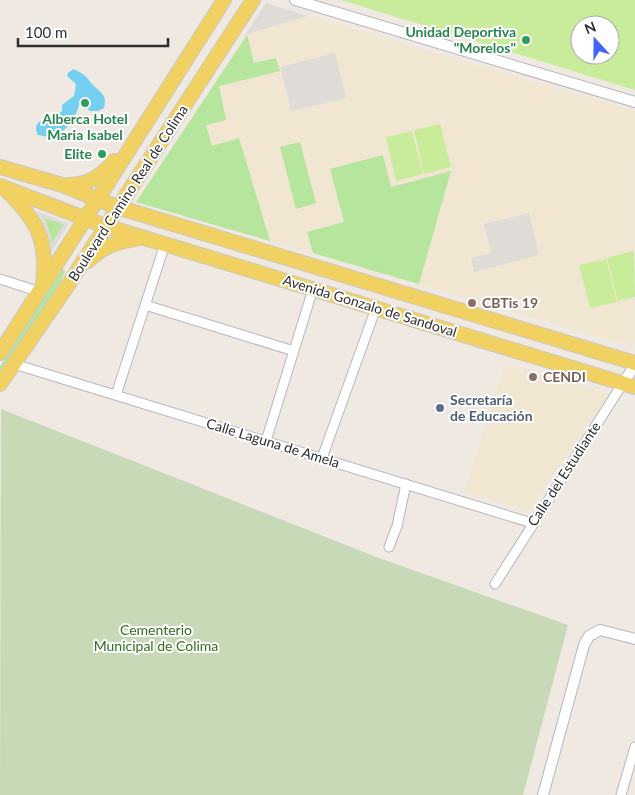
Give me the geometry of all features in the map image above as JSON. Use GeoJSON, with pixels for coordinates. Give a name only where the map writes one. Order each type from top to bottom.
{"type":"FeatureCollection","features":[{"type":"Feature","properties":{"kind":"main road","name":"Boulevard Camino Real de Colima"},"geometry":{"type":"LineString","coordinates":[[0,353],[224,0]]}},
{"type":"Feature","properties":{"kind":"main road","name":"Boulevard Camino Real de Colima"},"geometry":{"type":"LineString","coordinates":[[0,384],[68,284],[253,0]]}},
{"type":"Feature","properties":{"kind":"main road"},"geometry":{"type":"LineString","coordinates":[[62,185],[79,185],[104,173],[144,126]]}},
{"type":"Feature","properties":{"kind":"main road","name":"Avenida Gonzalo de Sandoval"},"geometry":{"type":"LineString","coordinates":[[0,167],[62,185],[117,207],[635,364]]}},
{"type":"Feature","properties":{"kind":"main road"},"geometry":{"type":"LineString","coordinates":[[1,186],[28,211],[36,225],[45,262],[41,290]]}},
{"type":"Feature","properties":{"kind":"main road","name":"Avenida Gonzalo de Sandoval"},"geometry":{"type":"LineString","coordinates":[[1,186],[105,226],[629,385]]}},
{"type":"Feature","properties":{"kind":"main road"},"geometry":{"type":"LineString","coordinates":[[68,284],[99,250],[114,242],[143,237]]}},
{"type":"Feature","properties":{"kind":"main road"},"geometry":{"type":"LineString","coordinates":[[294,283],[300,262]]}},
{"type":"Feature","properties":{"kind":"main road"},"geometry":{"type":"LineString","coordinates":[[458,333],[465,312]]}},
{"type":"Feature","properties":{"kind":"street"},"geometry":{"type":"LineString","coordinates":[[295,0],[635,102]]}},
{"type":"Feature","properties":{"kind":"street"},"geometry":{"type":"LineString","coordinates":[[116,395],[165,244]]}},
{"type":"Feature","properties":{"kind":"street"},"geometry":{"type":"LineString","coordinates":[[0,279],[41,290]]}},
{"type":"Feature","properties":{"kind":"street"},"geometry":{"type":"LineString","coordinates":[[266,441],[313,289]]}},
{"type":"Feature","properties":{"kind":"street"},"geometry":{"type":"LineString","coordinates":[[145,305],[294,352]]}},
{"type":"Feature","properties":{"kind":"street"},"geometry":{"type":"LineString","coordinates":[[322,458],[376,308]]}},
{"type":"Feature","properties":{"kind":"street","name":"Calle Laguna de Amela"},"geometry":{"type":"LineString","coordinates":[[14,364],[532,523]]}},
{"type":"Feature","properties":{"kind":"street","name":"Calle del Estudiante"},"geometry":{"type":"LineString","coordinates":[[495,584],[532,523],[629,385],[635,364]]}},
{"type":"Feature","properties":{"kind":"street"},"geometry":{"type":"LineString","coordinates":[[389,547],[397,526],[406,484]]}},
{"type":"Feature","properties":{"kind":"street"},"geometry":{"type":"LineString","coordinates":[[543,795],[584,645],[589,636],[600,630],[635,639]]}},
{"type":"Feature","properties":{"kind":"street"},"geometry":{"type":"LineString","coordinates":[[621,795],[635,747]]}},
{"type":"Feature","properties":{"kind":"shaded area"},"geometry":{"type":"Polygon","coordinates":[[[266,3],[308,16],[245,35],[266,3]]]}},
{"type":"Feature","properties":{"kind":"shaded area"},"geometry":{"type":"Polygon","coordinates":[[[308,16],[635,111],[634,347],[136,202],[247,35],[308,16]]]}},
{"type":"Feature","properties":{"kind":"shaded area"},"geometry":{"type":"Polygon","coordinates":[[[335,53],[346,98],[291,111],[280,67],[335,53]]]}},
{"type":"Feature","properties":{"kind":"shaded area"},"geometry":{"type":"Polygon","coordinates":[[[36,211],[69,223],[50,255],[43,221],[36,211]],[[45,218],[52,243],[64,224],[45,218]]]}},
{"type":"Feature","properties":{"kind":"shaded area"},"geometry":{"type":"Polygon","coordinates":[[[529,213],[539,255],[474,272],[471,258],[491,253],[484,224],[529,213]]]}},
{"type":"Feature","properties":{"kind":"shaded area"},"geometry":{"type":"Polygon","coordinates":[[[505,365],[609,394],[529,511],[464,492],[505,365]]]}},
{"type":"Feature","properties":{"kind":"green space","name":"Unidad Deportiva \"Morelos\""},"geometry":{"type":"Polygon","coordinates":[[[341,0],[635,0],[635,90],[341,0]]]}},
{"type":"Feature","properties":{"kind":"green space"},"geometry":{"type":"Polygon","coordinates":[[[247,35],[254,63],[276,58],[280,71],[219,86],[226,120],[206,125],[212,146],[239,138],[270,241],[136,202],[247,35]]]}},
{"type":"Feature","properties":{"kind":"green space"},"geometry":{"type":"Polygon","coordinates":[[[440,124],[451,167],[424,174],[414,130],[440,124]]]}},
{"type":"Feature","properties":{"kind":"green space"},"geometry":{"type":"Polygon","coordinates":[[[412,131],[423,174],[396,181],[386,137],[412,131]]]}},
{"type":"Feature","properties":{"kind":"green space"},"geometry":{"type":"Polygon","coordinates":[[[300,142],[316,203],[296,209],[280,147],[300,142]]]}},
{"type":"Feature","properties":{"kind":"green space"},"geometry":{"type":"Polygon","coordinates":[[[383,155],[391,187],[451,171],[419,284],[313,253],[307,232],[344,222],[330,169],[383,155]]]}},
{"type":"Feature","properties":{"kind":"green space"},"geometry":{"type":"Polygon","coordinates":[[[45,218],[64,224],[52,244],[45,218]]]}},
{"type":"Feature","properties":{"kind":"green space"},"geometry":{"type":"Polygon","coordinates":[[[634,251],[635,297],[618,301],[607,258],[634,251]]]}},
{"type":"Feature","properties":{"kind":"green space"},"geometry":{"type":"Polygon","coordinates":[[[606,259],[617,302],[590,308],[579,265],[606,259]]]}},
{"type":"Feature","properties":{"kind":"green space"},"geometry":{"type":"Polygon","coordinates":[[[62,269],[65,271],[61,281],[0,378],[0,366],[62,269]]]}},
{"type":"Feature","properties":{"kind":"green space","name":"Cementerio Municipal de Colima"},"geometry":{"type":"Polygon","coordinates":[[[1,409],[379,558],[568,625],[523,795],[0,795],[1,409]]]}},
{"type":"Feature","properties":{"kind":"water","name":"Alberca Hotel Maria Isabel"},"geometry":{"type":"Polygon","coordinates":[[[73,69],[84,75],[103,94],[105,100],[104,108],[98,111],[90,111],[82,104],[79,105],[73,119],[54,138],[38,135],[36,131],[37,124],[40,121],[52,121],[55,113],[62,112],[62,105],[74,96],[76,84],[67,74],[73,69]]]}},
{"type":"Feature","properties":{"kind":"place","name":"Unidad Deportiva \"Morelos\""},"geometry":{"type":"Point","coordinates":[526,40]}},
{"type":"Feature","properties":{"kind":"place","name":"Alberca Hotel Maria Isabel"},"geometry":{"type":"Point","coordinates":[85,103]}},
{"type":"Feature","properties":{"kind":"place","name":"Elite"},"geometry":{"type":"Point","coordinates":[102,154]}},
{"type":"Feature","properties":{"kind":"place","name":"CBTis 19"},"geometry":{"type":"Point","coordinates":[472,303]}},
{"type":"Feature","properties":{"kind":"place","name":"CENDI"},"geometry":{"type":"Point","coordinates":[533,377]}},
{"type":"Feature","properties":{"kind":"place","name":"Secretaría de Educación"},"geometry":{"type":"Point","coordinates":[440,408]}}]}
